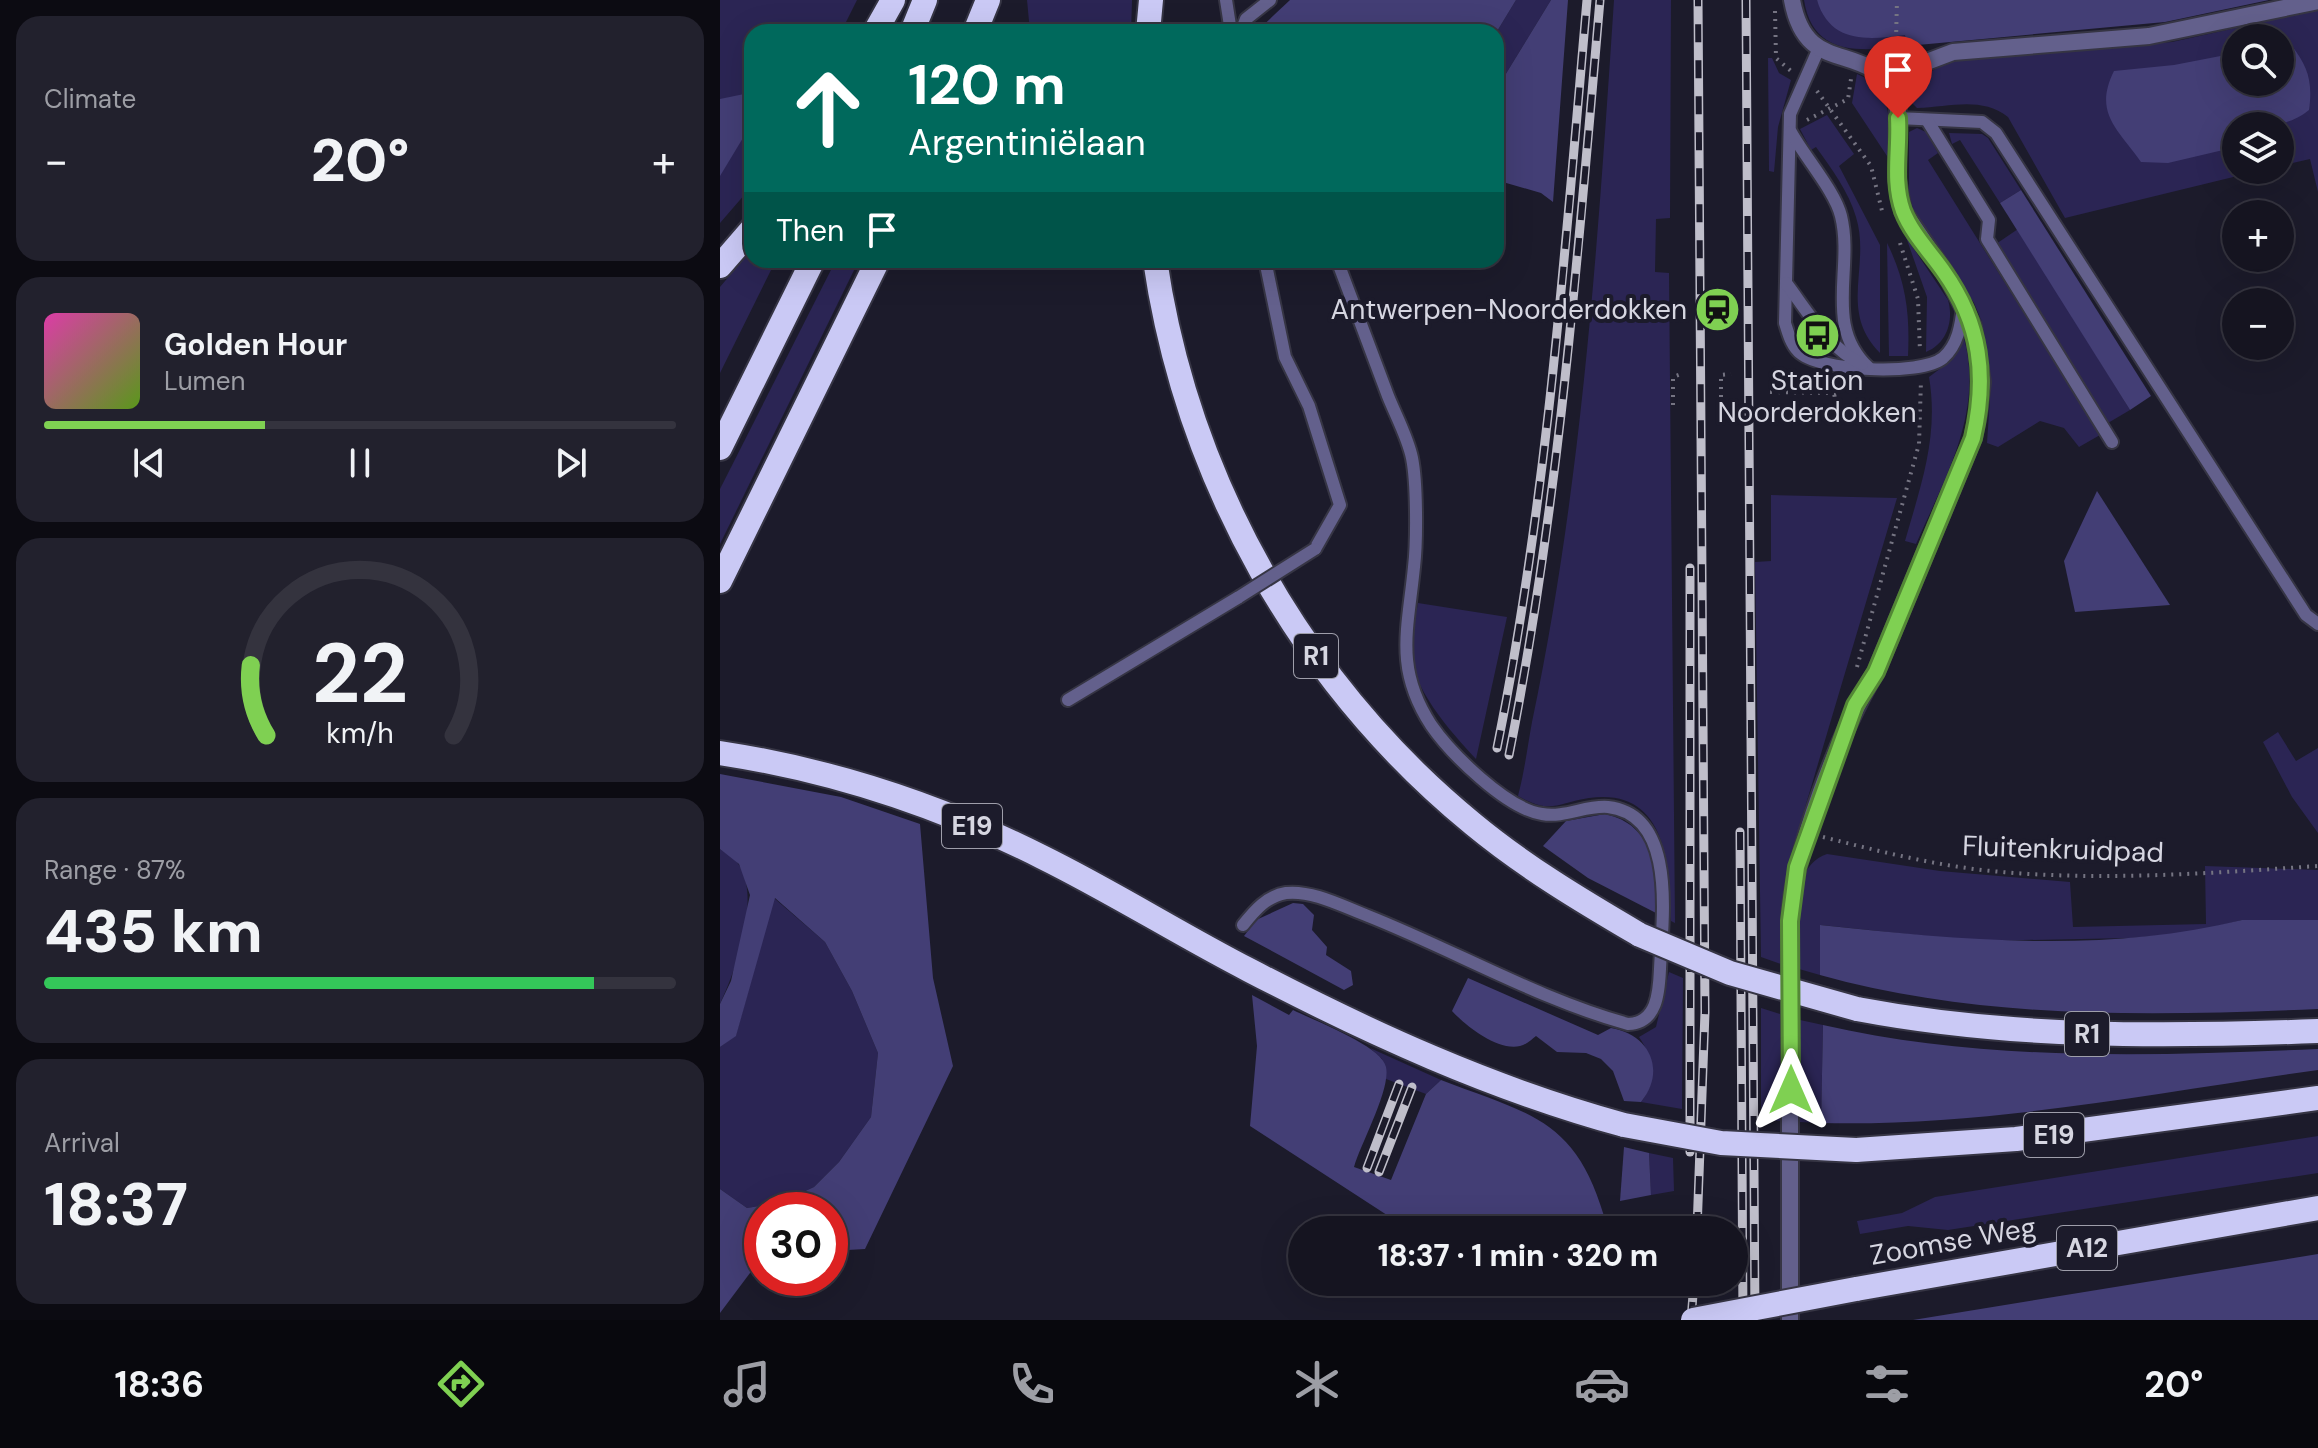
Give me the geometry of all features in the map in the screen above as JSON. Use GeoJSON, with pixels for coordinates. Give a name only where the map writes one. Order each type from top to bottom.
{"type":"FeatureCollection","features":[{"type":"Feature","properties":{"kind":"highway"},"geometry":{"type":"LineString","coordinates":[[880,24],[893,0]]}},
{"type":"Feature","properties":{"kind":"highway"},"geometry":{"type":"LineString","coordinates":[[915,24],[925,0]]}},
{"type":"Feature","properties":{"kind":"highway"},"geometry":{"type":"LineString","coordinates":[[978,24],[988,0]]}},
{"type":"Feature","properties":{"kind":"highway"},"geometry":{"type":"LineString","coordinates":[[1149,24],[1151,0]]}},
{"type":"Feature","properties":{"kind":"highway"},"geometry":{"type":"LineString","coordinates":[[720,266],[744,238]]}},
{"type":"Feature","properties":{"kind":"highway"},"geometry":{"type":"LineString","coordinates":[[720,448],[809,268]]}},
{"type":"Feature","properties":{"kind":"highway"},"geometry":{"type":"LineString","coordinates":[[720,581],[874,268]]}},
{"type":"Feature","properties":{"kind":"highway","name":"R1"},"geometry":{"type":"LineString","coordinates":[[1156,268],[1170,341],[1201,442],[1242,537],[1300,634],[1366,720],[1437,792],[1514,856],[1640,935],[1730,973],[1857,1009],[2020,1032],[2184,1035],[2318,1031]]}},
{"type":"Feature","properties":{"kind":"highway","name":"E19"},"geometry":{"type":"LineString","coordinates":[[720,753],[852,782],[940,813],[1039,855],[1293,991],[1448,1066],[1562,1107],[1624,1125],[1734,1144],[1856,1150],[2016,1139],[2318,1098]]}},
{"type":"Feature","properties":{"kind":"highway","name":"Zoomse Weg"},"geometry":{"type":"LineString","coordinates":[[1693,1320],[2318,1208]]}},
{"type":"Feature","properties":{"kind":"street"},"geometry":{"type":"LineString","coordinates":[[1792,0],[1800,29],[1819,48],[1875,67],[1898,100]]}},
{"type":"Feature","properties":{"kind":"street"},"geometry":{"type":"LineString","coordinates":[[1790,1320],[1791,909],[1797,867],[1855,705],[1876,672],[1973,438],[1982,382],[1980,352],[1963,303],[1903,211],[1897,179],[1898,100],[1903,85],[1924,63],[1953,52],[2149,36],[2318,1]]}},
{"type":"Feature","properties":{"kind":"lane"},"geometry":{"type":"LineString","coordinates":[[1226,0],[1230,24]]}},
{"type":"Feature","properties":{"kind":"lane"},"geometry":{"type":"LineString","coordinates":[[1244,24],[1270,0]]}},
{"type":"Feature","properties":{"kind":"lane"},"geometry":{"type":"LineString","coordinates":[[1819,48],[1792,102],[1789,129],[1785,323],[1789,337],[1799,352],[1828,365],[1921,368],[1942,359],[1951,349],[1961,324],[1963,303]]}},
{"type":"Feature","properties":{"kind":"lane"},"geometry":{"type":"LineString","coordinates":[[1898,118],[1982,122],[1996,133],[2306,615],[2318,624]]}},
{"type":"Feature","properties":{"kind":"lane"},"geometry":{"type":"LineString","coordinates":[[1927,120],[1989,220],[1987,239],[2112,442]]}},
{"type":"Feature","properties":{"kind":"lane"},"geometry":{"type":"LineString","coordinates":[[1789,129],[1841,215],[1843,327],[1855,355],[1869,368]]}},
{"type":"Feature","properties":{"kind":"lane"},"geometry":{"type":"LineString","coordinates":[[1068,700],[1315,549],[1340,505],[1309,406],[1285,357],[1267,268]]}},
{"type":"Feature","properties":{"kind":"lane"},"geometry":{"type":"LineString","coordinates":[[1243,925],[1270,898],[1295,893],[1401,929],[1553,999],[1628,1024],[1640,1024],[1648,1018],[1659,991],[1662,884],[1659,858],[1647,829],[1637,819],[1608,807],[1552,815],[1515,805],[1432,726],[1410,684],[1404,642],[1414,565],[1412,458],[1340,268]]}},
{"type":"Feature","properties":{"kind":"lane"},"geometry":{"type":"LineString","coordinates":[[1786,283],[1847,357],[1869,368]]}},
{"type":"Feature","properties":{"kind":"path"},"geometry":{"type":"LineString","coordinates":[[1775,0],[1776,58],[1781,65],[1803,78],[1831,108],[1871,166],[1886,220]]}},
{"type":"Feature","properties":{"kind":"path"},"geometry":{"type":"LineString","coordinates":[[1896,40],[1897,0]]}},
{"type":"Feature","properties":{"kind":"path"},"geometry":{"type":"LineString","coordinates":[[1789,129],[1845,101]]}},
{"type":"Feature","properties":{"kind":"path"},"geometry":{"type":"LineString","coordinates":[[1855,705],[1858,661],[1919,444],[1921,368],[1918,299],[1913,273],[1893,232]]}},
{"type":"Feature","properties":{"kind":"path"},"geometry":{"type":"LineString","coordinates":[[1828,365],[1837,393],[1836,406]]}},
{"type":"Feature","properties":{"kind":"path"},"geometry":{"type":"LineString","coordinates":[[1673,405],[1673,377],[1684,373]]}},
{"type":"Feature","properties":{"kind":"path"},"geometry":{"type":"LineString","coordinates":[[1721,405],[1721,375],[1731,374]]}},
{"type":"Feature","properties":{"kind":"path"},"geometry":{"type":"LineString","coordinates":[[1770,392],[1837,393]]}},
{"type":"Feature","properties":{"kind":"path","name":"Fluitenkruidpad"},"geometry":{"type":"LineString","coordinates":[[1809,833],[1920,861],[2002,872],[2202,873],[2318,866]]}},
{"type":"Feature","properties":{"kind":"shaded area"},"geometry":{"type":"Polygon","coordinates":[[[720,0],[857,0],[845,24],[744,24],[744,195],[720,223],[720,0]]]}},
{"type":"Feature","properties":{"kind":"shaded area"},"geometry":{"type":"Polygon","coordinates":[[[1027,0],[1132,0],[1131,24],[1029,24],[1027,0]]]}},
{"type":"Feature","properties":{"kind":"shaded area"},"geometry":{"type":"Polygon","coordinates":[[[1290,0],[1516,0],[1501,24],[1264,24],[1290,0]]]}},
{"type":"Feature","properties":{"kind":"shaded area"},"geometry":{"type":"Polygon","coordinates":[[[1516,0],[1551,0],[1504,77],[1504,24],[1501,24],[1516,0]]]}},
{"type":"Feature","properties":{"kind":"shaded area"},"geometry":{"type":"Polygon","coordinates":[[[1551,0],[1568,0],[1553,202],[1541,193],[1504,182],[1504,77],[1551,0]]]}},
{"type":"Feature","properties":{"kind":"shaded area"},"geometry":{"type":"Polygon","coordinates":[[[1614,0],[1671,0],[1670,218],[1656,219],[1655,272],[1669,273],[1675,923],[1671,921],[1669,877],[1659,835],[1649,818],[1635,805],[1615,798],[1589,798],[1547,806],[1518,796],[1549,633],[1576,453],[1594,272],[1614,0]]]}},
{"type":"Feature","properties":{"kind":"shaded area"},"geometry":{"type":"Polygon","coordinates":[[[1804,0],[1817,0],[1829,22],[1906,35],[1907,46],[1874,49],[1842,47],[1818,32],[1809,19],[1804,0]]]}},
{"type":"Feature","properties":{"kind":"shaded area"},"geometry":{"type":"Polygon","coordinates":[[[1817,0],[2269,0],[2165,22],[1907,46],[1905,35],[1865,38],[1841,32],[1831,25],[1817,0]]]}},
{"type":"Feature","properties":{"kind":"shaded area"},"geometry":{"type":"Polygon","coordinates":[[[2318,10],[2318,192],[2310,159],[2294,163],[2294,112],[2222,112],[2222,180],[2065,218],[2008,117],[1976,105],[1917,108],[1912,103],[1917,86],[1928,74],[1959,60],[2172,42],[2222,31],[2222,96],[2294,96],[2294,24],[2254,24],[2318,10]]]}},
{"type":"Feature","properties":{"kind":"shaded area"},"geometry":{"type":"Polygon","coordinates":[[[2294,49],[2302,60],[2310,83],[2309,110],[2294,119],[2294,112],[2222,112],[2222,150],[2168,163],[2141,162],[2111,120],[2107,110],[2108,86],[2114,71],[2174,65],[2222,56],[2222,96],[2294,96],[2294,49]]]}},
{"type":"Feature","properties":{"kind":"shaded area"},"geometry":{"type":"Polygon","coordinates":[[[1768,58],[1772,58],[1779,73],[1791,80],[1778,127],[1774,172],[1769,171],[1768,58]]]}},
{"type":"Feature","properties":{"kind":"shaded area"},"geometry":{"type":"Polygon","coordinates":[[[1857,74],[1878,89],[1884,98],[1889,121],[1889,159],[1852,103],[1857,74]]]}},
{"type":"Feature","properties":{"kind":"shaded area"},"geometry":{"type":"Polygon","coordinates":[[[744,94],[744,136],[720,176],[720,99],[744,94]]]}},
{"type":"Feature","properties":{"kind":"shaded area"},"geometry":{"type":"Polygon","coordinates":[[[1827,115],[1854,154],[1839,166],[1880,245],[1880,353],[1861,321],[1858,304],[1860,235],[1853,208],[1833,172],[1816,147],[1811,150],[1800,129],[1827,115]]]}},
{"type":"Feature","properties":{"kind":"shaded area"},"geometry":{"type":"Polygon","coordinates":[[[1917,128],[1926,132],[1938,153],[1928,160],[2100,435],[2079,447],[2064,428],[2040,421],[1998,447],[1987,443],[1991,382],[1982,322],[1974,303],[1913,210],[1909,191],[1909,132],[1917,128]]]}},
{"type":"Feature","properties":{"kind":"shaded area"},"geometry":{"type":"Polygon","coordinates":[[[1949,133],[1982,134],[1988,138],[2021,190],[2000,203],[1960,140],[1952,144],[1949,133]]]}},
{"type":"Feature","properties":{"kind":"shaded area"},"geometry":{"type":"Polygon","coordinates":[[[2021,190],[2151,396],[2130,410],[2000,203],[2021,190]]]}},
{"type":"Feature","properties":{"kind":"shaded area"},"geometry":{"type":"Polygon","coordinates":[[[2018,229],[2130,410],[2108,423],[1996,244],[2018,229]]]}},
{"type":"Feature","properties":{"kind":"shaded area"},"geometry":{"type":"Polygon","coordinates":[[[1906,237],[1948,300],[1950,308],[1944,337],[1926,352],[1927,297],[1906,237]]]}},
{"type":"Feature","properties":{"kind":"shaded area"},"geometry":{"type":"Polygon","coordinates":[[[1887,243],[1899,271],[1905,298],[1908,356],[1889,356],[1887,243]]]}},
{"type":"Feature","properties":{"kind":"shaded area"},"geometry":{"type":"Polygon","coordinates":[[[744,258],[744,268],[772,268],[720,373],[720,287],[744,258]]]}},
{"type":"Feature","properties":{"kind":"shaded area"},"geometry":{"type":"Polygon","coordinates":[[[832,268],[855,268],[720,544],[720,489],[832,268]]]}},
{"type":"Feature","properties":{"kind":"shaded area"},"geometry":{"type":"Polygon","coordinates":[[[1964,338],[1969,365],[1965,418],[1949,469],[1916,544],[1905,541],[1930,440],[1929,377],[1953,359],[1964,338]]]}},
{"type":"Feature","properties":{"kind":"shaded area"},"geometry":{"type":"Polygon","coordinates":[[[2097,491],[2170,605],[2075,612],[2064,561],[2097,491]]]}},
{"type":"Feature","properties":{"kind":"shaded area"},"geometry":{"type":"Polygon","coordinates":[[[1771,495],[1897,498],[1790,858],[1782,910],[1781,964],[1761,957],[1755,562],[1771,561],[1771,495]]]}},
{"type":"Feature","properties":{"kind":"shaded area"},"geometry":{"type":"Polygon","coordinates":[[[1418,603],[1507,617],[1476,759],[1433,707],[1416,677],[1410,646],[1418,603]]]}},
{"type":"Feature","properties":{"kind":"shaded area"},"geometry":{"type":"Polygon","coordinates":[[[2278,732],[2296,761],[2318,748],[2318,833],[2292,797],[2263,742],[2278,732]]]}},
{"type":"Feature","properties":{"kind":"shaded area"},"geometry":{"type":"Polygon","coordinates":[[[720,774],[841,797],[920,824],[933,978],[953,1066],[865,1249],[848,1250],[848,1192],[803,1192],[814,1187],[839,1162],[871,1117],[878,1053],[852,991],[825,942],[775,898],[736,1036],[720,1047],[720,1004],[731,981],[750,895],[739,864],[720,849],[720,774]]]}},
{"type":"Feature","properties":{"kind":"shaded area"},"geometry":{"type":"Polygon","coordinates":[[[1605,814],[1634,828],[1643,839],[1653,865],[1656,913],[1588,878],[1543,846],[1566,821],[1605,814]]]}},
{"type":"Feature","properties":{"kind":"shaded area"},"geometry":{"type":"Polygon","coordinates":[[[720,849],[739,865],[748,896],[739,954],[720,1004],[720,849]]]}},
{"type":"Feature","properties":{"kind":"shaded area"},"geometry":{"type":"Polygon","coordinates":[[[1827,854],[1940,871],[2070,882],[2073,927],[2206,924],[2205,866],[2318,870],[2318,920],[2242,920],[2189,933],[2131,938],[1974,941],[1821,925],[1820,975],[1799,969],[1797,921],[1800,887],[1806,873],[1814,861],[1827,854]]]}},
{"type":"Feature","properties":{"kind":"shaded area"},"geometry":{"type":"Polygon","coordinates":[[[774,898],[825,942],[852,991],[878,1053],[871,1117],[839,1162],[814,1187],[803,1192],[744,1192],[744,1206],[720,1189],[720,1047],[736,1035],[774,898]]]}},
{"type":"Feature","properties":{"kind":"shaded area"},"geometry":{"type":"Polygon","coordinates":[[[1293,903],[1303,904],[1314,915],[1312,930],[1327,947],[1326,955],[1351,971],[1353,985],[1344,990],[1244,936],[1256,920],[1293,903]]]}},
{"type":"Feature","properties":{"kind":"shaded area"},"geometry":{"type":"Polygon","coordinates":[[[2242,920],[2318,920],[2318,1009],[2193,1013],[2067,1012],[1942,1000],[1881,990],[1820,975],[1820,925],[2032,941],[2138,937],[2190,931],[2242,920]]]}},
{"type":"Feature","properties":{"kind":"shaded area"},"geometry":{"type":"Polygon","coordinates":[[[1669,972],[1683,978],[1682,1109],[1641,1102],[1650,1086],[1652,1069],[1639,1037],[1656,1027],[1669,972]]]}},
{"type":"Feature","properties":{"kind":"shaded area"},"geometry":{"type":"Polygon","coordinates":[[[1468,978],[1598,1035],[1611,1028],[1635,1038],[1650,1055],[1653,1066],[1649,1090],[1641,1102],[1624,1101],[1613,1071],[1601,1059],[1586,1053],[1557,1052],[1536,1036],[1520,1046],[1502,1045],[1465,1024],[1452,1011],[1468,978]]]}},
{"type":"Feature","properties":{"kind":"shaded area"},"geometry":{"type":"Polygon","coordinates":[[[1252,995],[1289,1015],[1293,1010],[1346,1034],[1382,1059],[1386,1067],[1384,1089],[1354,1167],[1391,1180],[1426,1094],[1441,1080],[1524,1112],[1563,1139],[1579,1158],[1604,1216],[1388,1216],[1250,1126],[1257,1046],[1252,995]]]}},
{"type":"Feature","properties":{"kind":"shaded area"},"geometry":{"type":"Polygon","coordinates":[[[1761,1008],[1780,1014],[1781,1121],[1761,1119],[1761,1008]]]}},
{"type":"Feature","properties":{"kind":"shaded area"},"geometry":{"type":"Polygon","coordinates":[[[1800,1020],[1823,1025],[1821,1123],[1799,1122],[1800,1020]]]}},
{"type":"Feature","properties":{"kind":"shaded area"},"geometry":{"type":"Polygon","coordinates":[[[1823,1025],[1884,1037],[2007,1051],[2132,1054],[2318,1049],[2318,1070],[2008,1114],[1946,1120],[1821,1123],[1823,1025]]]}},
{"type":"Feature","properties":{"kind":"shaded area"},"geometry":{"type":"Polygon","coordinates":[[[1370,1048],[1441,1080],[1426,1094],[1386,1079],[1382,1059],[1370,1048]]]}},
{"type":"Feature","properties":{"kind":"shaded area"},"geometry":{"type":"Polygon","coordinates":[[[2318,1136],[2318,1173],[1948,1230],[1908,1226],[1860,1234],[1857,1221],[1902,1213],[1935,1197],[2318,1136]]]}},
{"type":"Feature","properties":{"kind":"shaded area"},"geometry":{"type":"Polygon","coordinates":[[[1624,1147],[1649,1153],[1651,1195],[1620,1201],[1624,1147]]]}},
{"type":"Feature","properties":{"kind":"shaded area"},"geometry":{"type":"Polygon","coordinates":[[[1649,1153],[1673,1158],[1674,1191],[1651,1195],[1649,1153]]]}},
{"type":"Feature","properties":{"kind":"shaded area"},"geometry":{"type":"Polygon","coordinates":[[[720,1189],[744,1206],[744,1281],[720,1313],[720,1189]]]}},
{"type":"Feature","properties":{"kind":"shaded area"},"geometry":{"type":"Polygon","coordinates":[[[2318,1254],[2318,1320],[1913,1320],[2318,1254]]]}},
{"type":"Feature","properties":{"kind":"railway"},"geometry":{"type":"LineString","coordinates":[[1497,748],[1542,469],[1587,0]]}},
{"type":"Feature","properties":{"kind":"railway"},"geometry":{"type":"LineString","coordinates":[[1509,755],[1554,473],[1575,284],[1600,0]]}},
{"type":"Feature","properties":{"kind":"railway"},"geometry":{"type":"LineString","coordinates":[[1698,0],[1705,1012],[1698,1216]]}},
{"type":"Feature","properties":{"kind":"railway"},"geometry":{"type":"LineString","coordinates":[[1746,0],[1755,1320]]}},
{"type":"Feature","properties":{"kind":"railway"},"geometry":{"type":"LineString","coordinates":[[1690,568],[1690,1152]]}},
{"type":"Feature","properties":{"kind":"railway"},"geometry":{"type":"LineString","coordinates":[[1740,832],[1743,1320]]}},
{"type":"Feature","properties":{"kind":"railway"},"geometry":{"type":"LineString","coordinates":[[1367,1168],[1399,1084]]}},
{"type":"Feature","properties":{"kind":"railway"},"geometry":{"type":"LineString","coordinates":[[1379,1172],[1412,1087]]}},
{"type":"Feature","properties":{"kind":"railway"},"geometry":{"type":"LineString","coordinates":[[1691,1320],[1693,1296]]}},
{"type":"Feature","properties":{"kind":"place","name":"Antwerpen-Noorderdokken"},"geometry":{"type":"Point","coordinates":[1718,309]}},
{"type":"Feature","properties":{"kind":"place","name":"Station Noorderdokken"},"geometry":{"type":"Point","coordinates":[1817,336]}},
{"type":"Feature","properties":{"kind":"route"},"geometry":{"type":"LineString","coordinates":[[1791,1090],[1790,921],[1797,867],[1855,705],[1876,672],[1973,438],[1982,382],[1980,352],[1963,303],[1903,211],[1897,179],[1900,144],[1898,118]]}}]}
